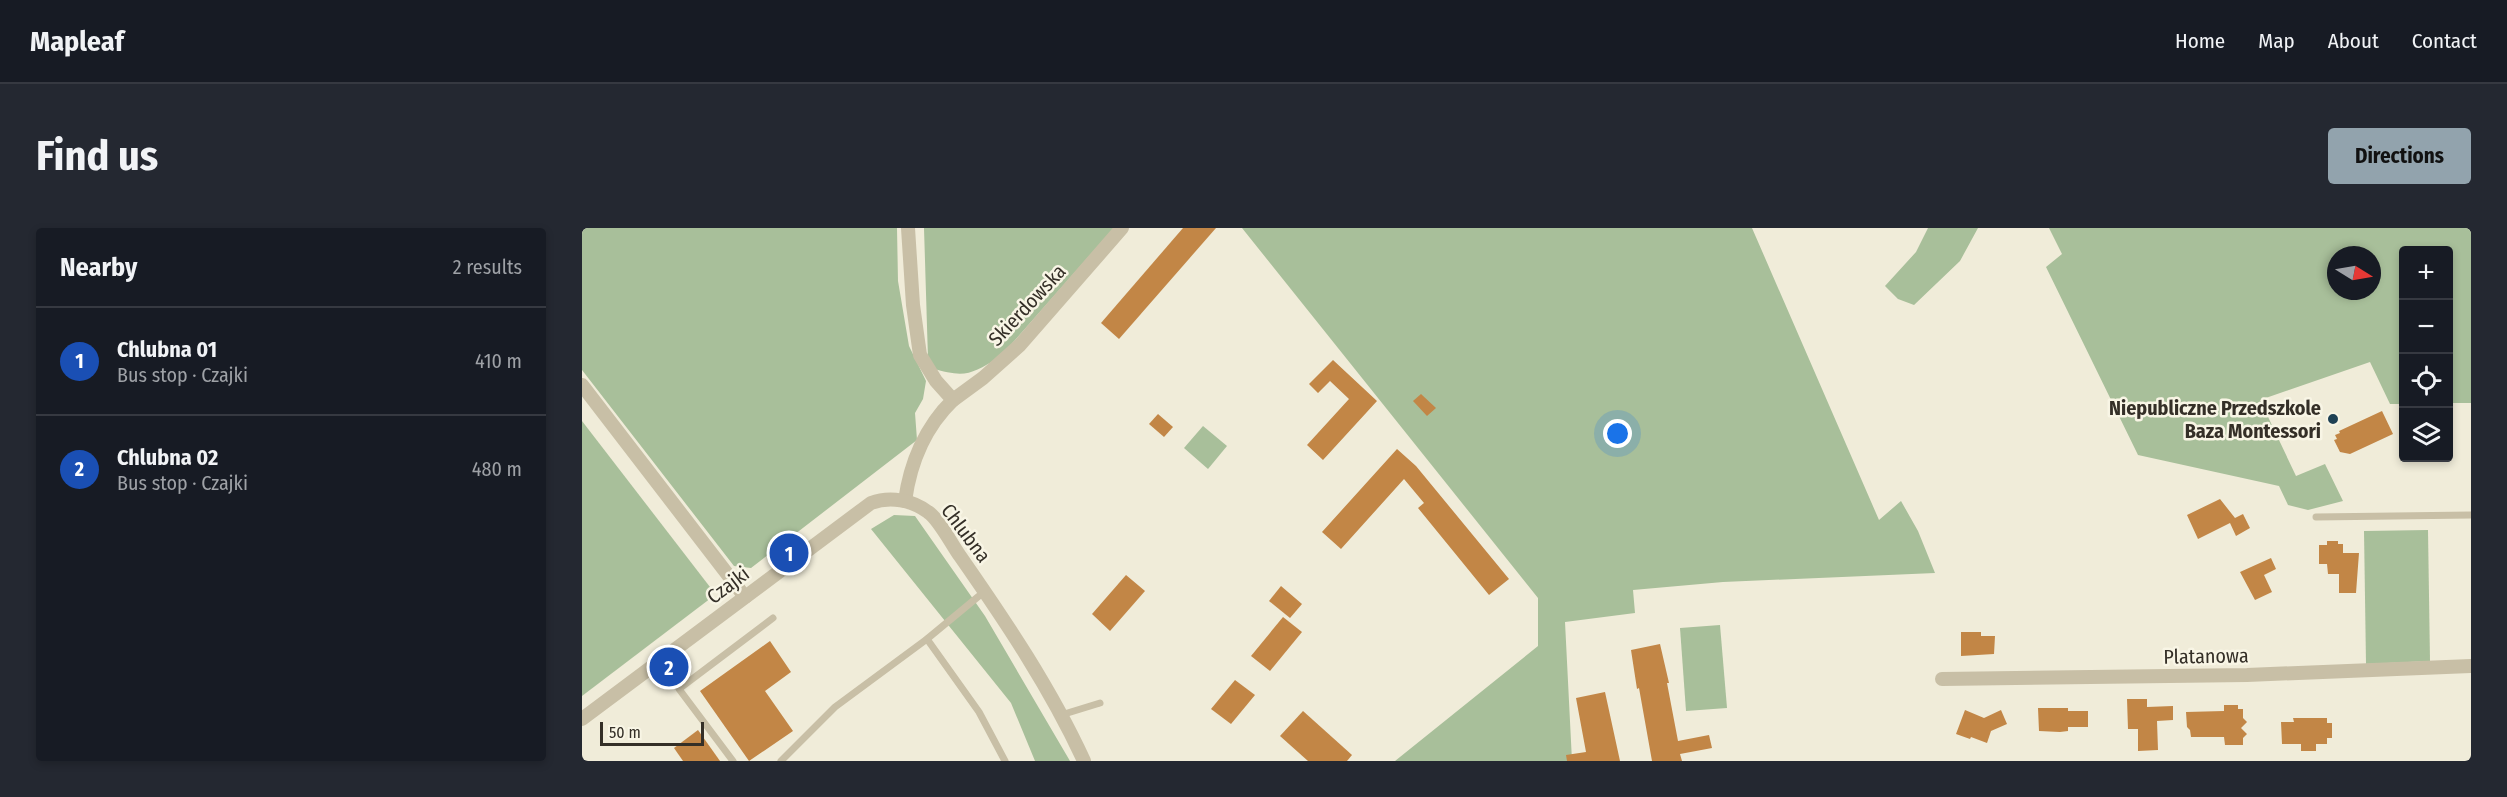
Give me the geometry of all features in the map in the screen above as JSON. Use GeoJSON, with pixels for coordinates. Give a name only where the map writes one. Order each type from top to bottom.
{"type":"FeatureCollection","features":[{"type":"Feature","properties":{"kind":"street"},"geometry":{"type":"LineString","coordinates":[[905,501],[909,474],[917,453],[953,400],[936,381],[920,355],[913,305],[908,228]]}},
{"type":"Feature","properties":{"kind":"street","name":"Skierdowska"},"geometry":{"type":"LineString","coordinates":[[953,400],[983,378],[1020,345],[1122,228]]}},
{"type":"Feature","properties":{"kind":"street"},"geometry":{"type":"LineString","coordinates":[[582,385],[745,597]]}},
{"type":"Feature","properties":{"kind":"street","name":"Czajki"},"geometry":{"type":"LineString","coordinates":[[582,719],[871,503],[890,500],[905,501]]}},
{"type":"Feature","properties":{"kind":"street","name":"Chlubna"},"geometry":{"type":"LineString","coordinates":[[905,501],[931,514],[985,591],[1061,715],[1084,761]]}},
{"type":"Feature","properties":{"kind":"street","name":"Platanowa"},"geometry":{"type":"LineString","coordinates":[[1942,679],[2258,675],[2471,666]]}},
{"type":"Feature","properties":{"kind":"lane"},"geometry":{"type":"LineString","coordinates":[[2316,517],[2471,514]]}},
{"type":"Feature","properties":{"kind":"lane"},"geometry":{"type":"LineString","coordinates":[[781,761],[835,707],[927,639],[985,591]]}},
{"type":"Feature","properties":{"kind":"lane"},"geometry":{"type":"LineString","coordinates":[[734,761],[679,689],[773,618]]}},
{"type":"Feature","properties":{"kind":"lane"},"geometry":{"type":"LineString","coordinates":[[927,639],[979,712],[1005,761]]}},
{"type":"Feature","properties":{"kind":"lane"},"geometry":{"type":"LineString","coordinates":[[1061,715],[1100,703]]}},
{"type":"Feature","properties":{"kind":"green space"},"geometry":{"type":"Polygon","coordinates":[[[582,228],[897,228],[898,281],[909,346],[926,381],[923,399],[915,413],[917,440],[751,568],[734,566],[582,370],[582,228]]]}},
{"type":"Feature","properties":{"kind":"green space"},"geometry":{"type":"Polygon","coordinates":[[[924,228],[1114,228],[1000,357],[974,371],[960,374],[931,368],[928,359],[924,228]]]}},
{"type":"Feature","properties":{"kind":"green space"},"geometry":{"type":"Polygon","coordinates":[[[1242,228],[1752,228],[1879,520],[1901,501],[1918,531],[1935,573],[1723,582],[1633,590],[1635,613],[1565,622],[1572,761],[1395,761],[1538,646],[1538,598],[1242,228]]]}},
{"type":"Feature","properties":{"kind":"green space"},"geometry":{"type":"Polygon","coordinates":[[[1928,228],[1978,228],[1960,261],[1914,305],[1898,299],[1885,286],[1916,252],[1928,228]]]}},
{"type":"Feature","properties":{"kind":"green space"},"geometry":{"type":"Polygon","coordinates":[[[2049,228],[2471,228],[2471,403],[2453,403],[2453,246],[2399,246],[2399,404],[2390,404],[2370,362],[2260,400],[2296,476],[2325,464],[2343,501],[2308,510],[2288,505],[2279,486],[2138,455],[2046,267],[2062,254],[2049,228]]]}},
{"type":"Feature","properties":{"kind":"green space"},"geometry":{"type":"Polygon","coordinates":[[[582,421],[710,587],[711,598],[582,696],[582,421]]]}},
{"type":"Feature","properties":{"kind":"green space"},"geometry":{"type":"Polygon","coordinates":[[[1203,426],[1227,446],[1208,469],[1184,448],[1203,426]]]}},
{"type":"Feature","properties":{"kind":"green space"},"geometry":{"type":"Polygon","coordinates":[[[894,515],[915,516],[985,616],[1070,761],[1035,761],[1011,703],[871,529],[894,515]]]}},
{"type":"Feature","properties":{"kind":"green space"},"geometry":{"type":"Polygon","coordinates":[[[2428,530],[2430,661],[2366,664],[2364,531],[2428,530]]]}},
{"type":"Feature","properties":{"kind":"green space"},"geometry":{"type":"Polygon","coordinates":[[[1720,625],[1727,708],[1686,711],[1680,628],[1720,625]]]}},
{"type":"Feature","properties":{"kind":"building"},"geometry":{"type":"Polygon","coordinates":[[[1183,228],[1216,228],[1119,339],[1101,323],[1183,228]]]}},
{"type":"Feature","properties":{"kind":"building"},"geometry":{"type":"Polygon","coordinates":[[[1333,360],[1377,401],[1323,460],[1307,445],[1349,399],[1330,381],[1318,393],[1309,384],[1333,360]]]}},
{"type":"Feature","properties":{"kind":"building"},"geometry":{"type":"Polygon","coordinates":[[[1421,394],[1436,408],[1427,416],[1413,401],[1421,394]]]}},
{"type":"Feature","properties":{"kind":"building"},"geometry":{"type":"Polygon","coordinates":[[[2382,411],[2393,434],[2350,454],[2340,452],[2334,440],[2337,439],[2335,435],[2340,433],[2339,431],[2382,411]]]}},
{"type":"Feature","properties":{"kind":"building"},"geometry":{"type":"Polygon","coordinates":[[[1158,414],[1173,427],[1164,437],[1149,424],[1158,414]]]}},
{"type":"Feature","properties":{"kind":"building"},"geometry":{"type":"Polygon","coordinates":[[[1397,449],[1416,466],[1509,579],[1489,595],[1418,508],[1424,503],[1404,479],[1341,549],[1322,532],[1397,449]]]}},
{"type":"Feature","properties":{"kind":"building"},"geometry":{"type":"Polygon","coordinates":[[[2220,499],[2235,518],[2243,514],[2250,528],[2236,536],[2230,523],[2198,539],[2187,515],[2220,499]]]}},
{"type":"Feature","properties":{"kind":"building"},"geometry":{"type":"Polygon","coordinates":[[[2327,541],[2338,541],[2338,544],[2343,544],[2343,553],[2359,553],[2356,593],[2339,593],[2339,574],[2328,574],[2327,564],[2319,564],[2319,545],[2327,545],[2327,541]]]}},
{"type":"Feature","properties":{"kind":"building"},"geometry":{"type":"Polygon","coordinates":[[[2271,558],[2276,569],[2264,575],[2272,592],[2255,600],[2240,572],[2271,558]]]}},
{"type":"Feature","properties":{"kind":"building"},"geometry":{"type":"Polygon","coordinates":[[[1126,575],[1145,591],[1110,631],[1092,614],[1126,575]]]}},
{"type":"Feature","properties":{"kind":"building"},"geometry":{"type":"Polygon","coordinates":[[[1281,586],[1302,604],[1290,618],[1269,601],[1281,586]]]}},
{"type":"Feature","properties":{"kind":"building"},"geometry":{"type":"Polygon","coordinates":[[[1283,617],[1302,632],[1270,671],[1251,656],[1283,617]]]}},
{"type":"Feature","properties":{"kind":"building"},"geometry":{"type":"Polygon","coordinates":[[[1961,632],[1981,632],[1981,636],[1995,636],[1994,654],[1961,656],[1961,632]]]}},
{"type":"Feature","properties":{"kind":"building"},"geometry":{"type":"Polygon","coordinates":[[[770,641],[791,672],[765,691],[793,731],[749,761],[700,691],[770,641]]]}},
{"type":"Feature","properties":{"kind":"building"},"geometry":{"type":"Polygon","coordinates":[[[1660,644],[1678,741],[1709,735],[1712,748],[1680,754],[1682,761],[1652,761],[1639,688],[1637,689],[1631,650],[1660,644]]]}},
{"type":"Feature","properties":{"kind":"building"},"geometry":{"type":"Polygon","coordinates":[[[1235,680],[1255,695],[1231,724],[1211,709],[1235,680]]]}},
{"type":"Feature","properties":{"kind":"building"},"geometry":{"type":"Polygon","coordinates":[[[1605,692],[1620,761],[1567,761],[1566,755],[1586,752],[1576,698],[1605,692]]]}},
{"type":"Feature","properties":{"kind":"building"},"geometry":{"type":"Polygon","coordinates":[[[2127,699],[2147,699],[2147,707],[2173,706],[2173,720],[2157,721],[2158,750],[2138,751],[2138,729],[2128,729],[2127,699]]]}},
{"type":"Feature","properties":{"kind":"building"},"geometry":{"type":"Polygon","coordinates":[[[2224,705],[2238,705],[2238,709],[2243,709],[2243,718],[2247,722],[2241,728],[2247,734],[2243,738],[2243,745],[2225,745],[2224,737],[2191,737],[2187,727],[2186,712],[2224,711],[2224,705]]]}},
{"type":"Feature","properties":{"kind":"building"},"geometry":{"type":"Polygon","coordinates":[[[2038,708],[2088,711],[2088,727],[2068,727],[2068,731],[2060,732],[2039,731],[2038,708]]]}},
{"type":"Feature","properties":{"kind":"building"},"geometry":{"type":"Polygon","coordinates":[[[1965,710],[1984,718],[2001,710],[2007,724],[1991,731],[1987,743],[1971,737],[1970,739],[1956,734],[1965,710]]]}},
{"type":"Feature","properties":{"kind":"building"},"geometry":{"type":"Polygon","coordinates":[[[1303,711],[1352,755],[1347,761],[1308,761],[1280,736],[1303,711]]]}},
{"type":"Feature","properties":{"kind":"building"},"geometry":{"type":"Polygon","coordinates":[[[2293,718],[2327,718],[2327,723],[2332,723],[2332,738],[2327,738],[2327,744],[2316,744],[2316,751],[2301,751],[2301,744],[2282,744],[2281,722],[2294,722],[2293,718]]]}},
{"type":"Feature","properties":{"kind":"building"},"geometry":{"type":"Polygon","coordinates":[[[698,730],[720,761],[683,761],[674,748],[698,730]]]}},
{"type":"Feature","properties":{"kind":"place","name":"Niepubliczne Przedszkole Baza Montessori"},"geometry":{"type":"Point","coordinates":[2333,419]}},
{"type":"Feature","properties":{"kind":"place","name":"Chlubna 01"},"geometry":{"type":"Point","coordinates":[789,553]}},
{"type":"Feature","properties":{"kind":"place","name":"Chlubna 02"},"geometry":{"type":"Point","coordinates":[669,667]}}]}
